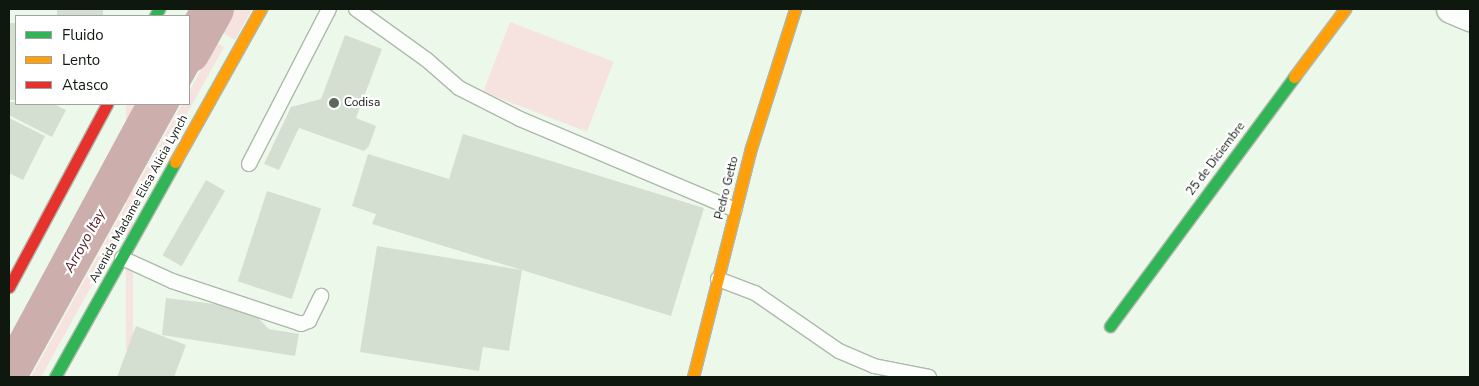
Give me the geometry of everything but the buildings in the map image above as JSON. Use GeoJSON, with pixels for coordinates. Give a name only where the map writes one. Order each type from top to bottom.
{"type":"FeatureCollection","features":[{"type":"Feature","properties":{"kind":"main road","name":"Avenida Madame Elisa Alicia Lynch"},"geometry":{"type":"LineString","coordinates":[[55,377],[261,9]]}},
{"type":"Feature","properties":{"kind":"main road","name":"Pedro Getto"},"geometry":{"type":"LineString","coordinates":[[693,377],[735,210],[795,9]]}},
{"type":"Feature","properties":{"kind":"main road","name":"25 de Diciembre"},"geometry":{"type":"LineString","coordinates":[[1110,326],[1345,9]]}},
{"type":"Feature","properties":{"kind":"main road"},"geometry":{"type":"LineString","coordinates":[[9,287],[106,105]]}},
{"type":"Feature","properties":{"kind":"street"},"geometry":{"type":"LineString","coordinates":[[1451,9],[1470,17]]}},
{"type":"Feature","properties":{"kind":"lane"},"geometry":{"type":"LineString","coordinates":[[249,164],[329,9]]}},
{"type":"Feature","properties":{"kind":"lane"},"geometry":{"type":"LineString","coordinates":[[356,9],[427,60],[458,88],[520,119],[735,210]]}},
{"type":"Feature","properties":{"kind":"lane"},"geometry":{"type":"LineString","coordinates":[[122,258],[172,281],[301,324],[308,321],[321,296]]}},
{"type":"Feature","properties":{"kind":"lane"},"geometry":{"type":"LineString","coordinates":[[718,279],[755,293],[839,352],[874,366],[929,377]]}},
{"type":"Feature","properties":{"kind":"shaded area"},"geometry":{"type":"Polygon","coordinates":[[[233,9],[252,9],[235,40],[220,32],[233,9]]]}},
{"type":"Feature","properties":{"kind":"shaded area"},"geometry":{"type":"Polygon","coordinates":[[[510,22],[614,62],[587,132],[483,92],[510,22]]]}},
{"type":"Feature","properties":{"kind":"shaded area"},"geometry":{"type":"Polygon","coordinates":[[[216,42],[224,47],[41,377],[31,377],[181,105],[190,105],[190,90],[216,42]]]}},
{"type":"Feature","properties":{"kind":"shaded area"},"geometry":{"type":"Polygon","coordinates":[[[126,105],[133,105],[133,350],[126,350],[126,105]]]}},
{"type":"Feature","properties":{"kind":"water"},"geometry":{"type":"Polygon","coordinates":[[[186,9],[232,9],[220,32],[212,27],[208,35],[215,40],[190,85],[190,26],[207,35],[211,27],[186,9]]]}},
{"type":"Feature","properties":{"kind":"water"},"geometry":{"type":"Polygon","coordinates":[[[134,105],[179,105],[29,377],[9,377],[9,337],[134,105]]]}},
{"type":"Feature","properties":{"kind":"pier"},"geometry":{"type":"Polygon","coordinates":[[[183,9],[224,29],[220,34],[213,31],[211,34],[217,39],[214,46],[190,32],[190,24],[206,32],[208,28],[190,18],[190,15],[182,14],[183,9]]]}},
{"type":"Feature","properties":{"kind":"waterway","name":"Arroyo Itay"},"geometry":{"type":"LineString","coordinates":[[190,50],[213,9]]}},
{"type":"Feature","properties":{"kind":"traffic: fast"},"geometry":{"type":"LineString","coordinates":[[156,15],[159,9]]}},
{"type":"Feature","properties":{"kind":"traffic: fast"},"geometry":{"type":"LineString","coordinates":[[1110,326],[1294,77]]}},
{"type":"Feature","properties":{"kind":"traffic: fast"},"geometry":{"type":"LineString","coordinates":[[55,377],[175,162]]}},
{"type":"Feature","properties":{"kind":"traffic: slow"},"geometry":{"type":"LineString","coordinates":[[175,162],[261,9]]}},
{"type":"Feature","properties":{"kind":"traffic: slow"},"geometry":{"type":"LineString","coordinates":[[693,377],[751,148],[795,9]]}},
{"type":"Feature","properties":{"kind":"traffic: slow"},"geometry":{"type":"LineString","coordinates":[[1294,77],[1345,9]]}},
{"type":"Feature","properties":{"kind":"traffic: jam"},"geometry":{"type":"LineString","coordinates":[[9,287],[106,105]]}},
{"type":"Feature","properties":{"kind":"place","name":"Codisa"},"geometry":{"type":"Point","coordinates":[334,103]}}]}
